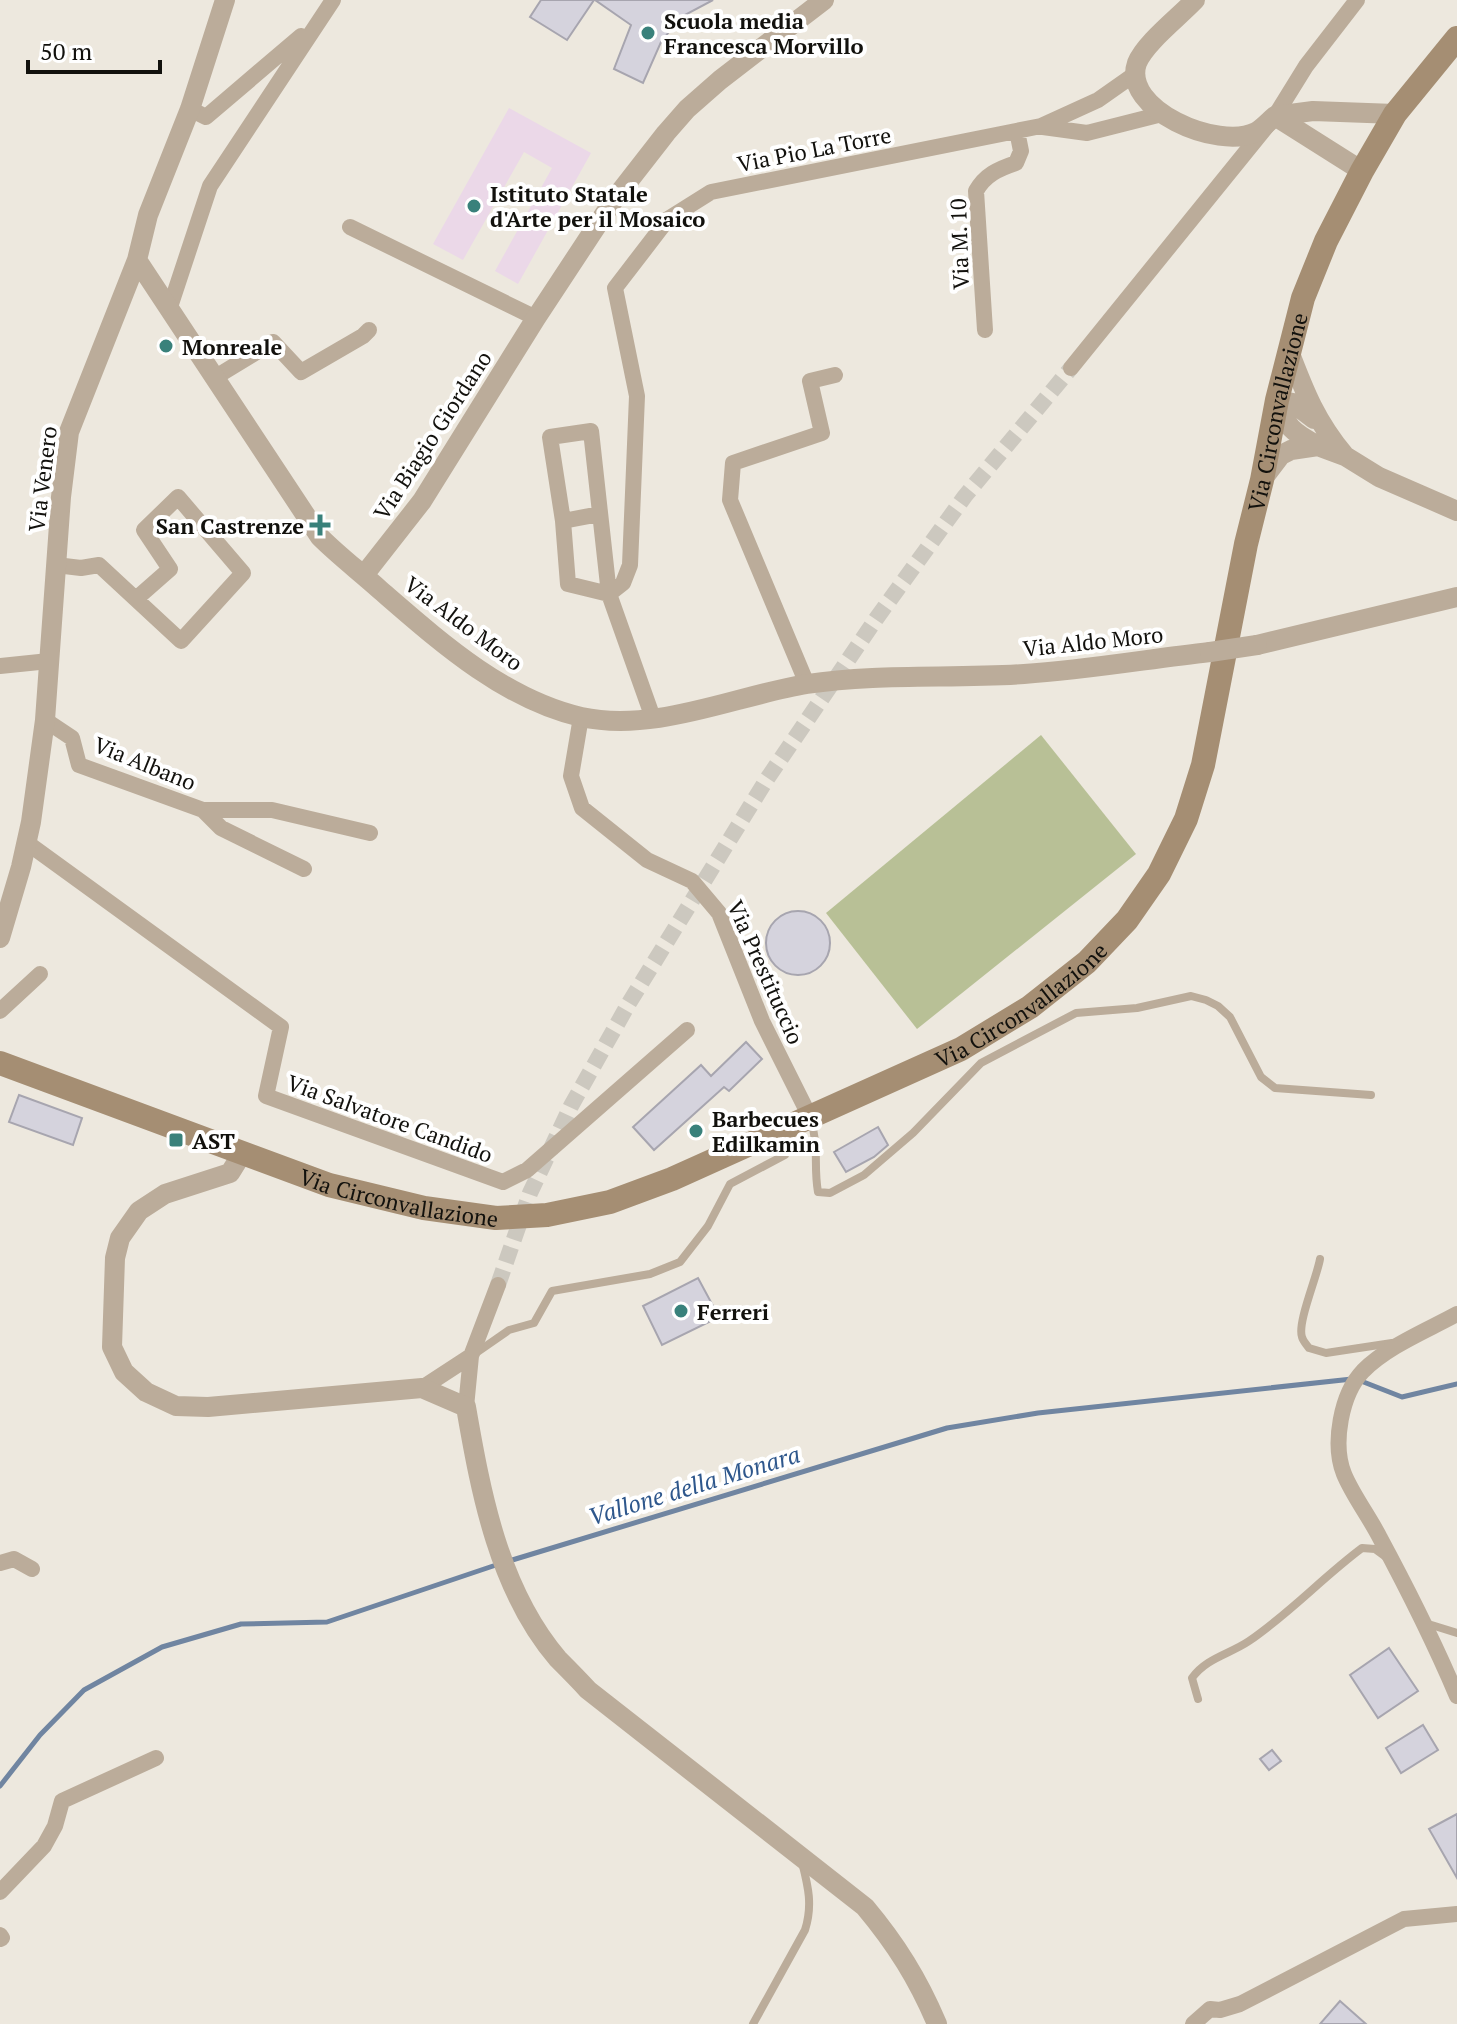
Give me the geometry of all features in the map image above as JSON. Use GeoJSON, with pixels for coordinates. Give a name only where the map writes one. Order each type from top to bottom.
{"type":"FeatureCollection","features":[{"type":"Feature","properties":{"kind":"main road","name":"Via Circonvallazione"},"geometry":{"type":"LineString","coordinates":[[0,1063],[329,1185],[424,1208],[496,1218],[547,1215],[610,1202],[672,1179],[961,1049],[1030,1007],[1087,962],[1127,920],[1159,874],[1186,819],[1203,765],[1246,544],[1303,298],[1326,241],[1395,114],[1457,38]]}},
{"type":"Feature","properties":{"kind":"street","name":"Via Venero"},"geometry":{"type":"LineString","coordinates":[[0,938],[26,842],[45,720],[69,432],[137,260],[148,215],[190,109],[225,0]]}},
{"type":"Feature","properties":{"kind":"street"},"geometry":{"type":"LineString","coordinates":[[169,310],[210,186],[333,0]]}},
{"type":"Feature","properties":{"kind":"street"},"geometry":{"type":"LineString","coordinates":[[1195,0],[1138,61],[1135,74],[1143,94],[1162,114],[1196,132],[1229,136],[1255,132],[1275,116],[1313,111],[1395,114]]}},
{"type":"Feature","properties":{"kind":"street"},"geometry":{"type":"LineString","coordinates":[[1071,368],[1275,116],[1306,66],[1357,0]]}},
{"type":"Feature","properties":{"kind":"street","name":"Via Biagio Giordano"},"geometry":{"type":"LineString","coordinates":[[364,575],[422,501],[613,201],[677,121],[720,80],[814,3]]}},
{"type":"Feature","properties":{"kind":"street"},"geometry":{"type":"LineString","coordinates":[[190,109],[206,117],[315,24]]}},
{"type":"Feature","properties":{"kind":"street"},"geometry":{"type":"LineString","coordinates":[[1041,126],[1098,100],[1135,74]]}},
{"type":"Feature","properties":{"kind":"street"},"geometry":{"type":"LineString","coordinates":[[1041,126],[1087,133],[1162,114]]}},
{"type":"Feature","properties":{"kind":"street"},"geometry":{"type":"LineString","coordinates":[[1275,116],[1362,171]]}},
{"type":"Feature","properties":{"kind":"street","name":"Via Pio La Torre"},"geometry":{"type":"LineString","coordinates":[[609,594],[623,583],[630,565],[637,396],[615,288],[668,219],[711,192],[1041,126]]}},
{"type":"Feature","properties":{"kind":"street","name":"Via M. 10"},"geometry":{"type":"LineString","coordinates":[[985,330],[976,191],[982,180],[1016,163],[1021,151],[1017,131]]}},
{"type":"Feature","properties":{"kind":"street"},"geometry":{"type":"LineString","coordinates":[[350,227],[536,318]]}},
{"type":"Feature","properties":{"kind":"street","name":"Via Aldo Moro"},"geometry":{"type":"LineString","coordinates":[[137,260],[320,537],[424,628],[503,685],[581,717],[653,718],[807,684],[861,679],[1025,674],[1210,652],[1257,645],[1457,597]]}},
{"type":"Feature","properties":{"kind":"street"},"geometry":{"type":"LineString","coordinates":[[214,378],[273,342],[301,372],[369,330]]}},
{"type":"Feature","properties":{"kind":"street"},"geometry":{"type":"LineString","coordinates":[[1289,351],[1320,437]]}},
{"type":"Feature","properties":{"kind":"street"},"geometry":{"type":"LineString","coordinates":[[807,684],[730,500],[733,463],[822,433],[810,381],[835,375]]}},
{"type":"Feature","properties":{"kind":"street"},"geometry":{"type":"LineString","coordinates":[[1277,400],[1285,423],[1298,435],[1320,437],[1379,477],[1457,511]]}},
{"type":"Feature","properties":{"kind":"street"},"geometry":{"type":"LineString","coordinates":[[609,594],[568,584],[563,521],[550,437],[591,431],[609,594],[653,718]]}},
{"type":"Feature","properties":{"kind":"street"},"geometry":{"type":"LineString","coordinates":[[1262,480],[1281,455],[1320,437]]}},
{"type":"Feature","properties":{"kind":"street"},"geometry":{"type":"LineString","coordinates":[[56,565],[81,568],[99,565],[181,641],[243,573],[178,497],[144,530],[170,569],[137,598]]}},
{"type":"Feature","properties":{"kind":"street"},"geometry":{"type":"LineString","coordinates":[[563,521],[600,514]]}},
{"type":"Feature","properties":{"kind":"street"},"geometry":{"type":"LineString","coordinates":[[0,666],[49,661]]}},
{"type":"Feature","properties":{"kind":"street","name":"Via Prestituccio"},"geometry":{"type":"LineString","coordinates":[[581,717],[571,776],[582,808],[647,860],[692,881],[719,913],[762,1021],[810,1117]]}},
{"type":"Feature","properties":{"kind":"street","name":"Via Albano"},"geometry":{"type":"LineString","coordinates":[[45,720],[72,738],[79,765],[203,810],[272,810],[370,833]]}},
{"type":"Feature","properties":{"kind":"street","name":"Via Albano"},"geometry":{"type":"LineString","coordinates":[[203,810],[221,828],[304,869]]}},
{"type":"Feature","properties":{"kind":"street","name":"Via Salvatore Candido"},"geometry":{"type":"LineString","coordinates":[[26,842],[281,1027],[266,1096],[503,1182],[527,1170],[687,1030]]}},
{"type":"Feature","properties":{"kind":"street"},"geometry":{"type":"LineString","coordinates":[[0,1011],[40,974]]}},
{"type":"Feature","properties":{"kind":"street"},"geometry":{"type":"LineString","coordinates":[[243,1152],[230,1173],[165,1194],[139,1211],[120,1238],[115,1258],[112,1347],[124,1372],[146,1392],[176,1406],[208,1407],[422,1388],[471,1356]]}},
{"type":"Feature","properties":{"kind":"street"},"geometry":{"type":"LineString","coordinates":[[498,1285],[471,1356],[466,1407],[488,1515],[522,1605],[556,1657],[588,1690],[865,1907],[889,1936],[927,2000],[937,2024]]}},
{"type":"Feature","properties":{"kind":"street"},"geometry":{"type":"LineString","coordinates":[[1457,1314],[1384,1354],[1363,1372],[1351,1389],[1340,1439],[1344,1474],[1393,1562],[1457,1696]]}},
{"type":"Feature","properties":{"kind":"street"},"geometry":{"type":"LineString","coordinates":[[422,1388],[466,1407]]}},
{"type":"Feature","properties":{"kind":"street"},"geometry":{"type":"LineString","coordinates":[[0,1563],[14,1559],[32,1569]]}},
{"type":"Feature","properties":{"kind":"street"},"geometry":{"type":"LineString","coordinates":[[0,1892],[44,1846],[55,1826],[62,1801],[156,1758]]}},
{"type":"Feature","properties":{"kind":"street"},"geometry":{"type":"LineString","coordinates":[[1193,2024],[1210,2009],[1220,2010],[1240,2004],[1404,1919],[1457,1914]]}},
{"type":"Feature","properties":{"kind":"lane"},"geometry":{"type":"LineString","coordinates":[[810,1117],[817,1139],[818,1166],[815,1173],[818,1192],[830,1193],[864,1175],[913,1133],[981,1063],[1052,1024],[1076,1013],[1137,1008],[1191,996],[1218,1006],[1230,1017],[1261,1077],[1275,1088],[1371,1095]]}},
{"type":"Feature","properties":{"kind":"lane"},"geometry":{"type":"LineString","coordinates":[[471,1356],[509,1330],[534,1323],[552,1291],[650,1274],[680,1262],[708,1226],[730,1184],[785,1155],[781,1130]]}},
{"type":"Feature","properties":{"kind":"lane"},"geometry":{"type":"LineString","coordinates":[[1320,1259],[1314,1289],[1302,1320],[1301,1334],[1309,1348],[1326,1353],[1405,1343]]}},
{"type":"Feature","properties":{"kind":"lane"},"geometry":{"type":"LineString","coordinates":[[1198,1699],[1192,1678],[1199,1669],[1251,1640],[1362,1548],[1375,1549],[1393,1562]]}},
{"type":"Feature","properties":{"kind":"lane"},"geometry":{"type":"LineString","coordinates":[[1424,1623],[1457,1633]]}},
{"type":"Feature","properties":{"kind":"lane"},"geometry":{"type":"LineString","coordinates":[[753,2024],[805,1930],[809,1917],[811,1903],[801,1857]]}},
{"type":"Feature","properties":{"kind":"shaded area","name":"Istituto Statale d'Arte per il Mosaico"},"geometry":{"type":"Polygon","coordinates":[[[509,108],[591,153],[518,284],[495,271],[552,168],[524,152],[463,260],[433,244],[509,108]]]}},
{"type":"Feature","properties":{"kind":"green space"},"geometry":{"type":"Polygon","coordinates":[[[1041,735],[1136,854],[917,1029],[826,913],[1041,735]]]}},
{"type":"Feature","properties":{"kind":"building"},"geometry":{"type":"Polygon","coordinates":[[[541,0],[594,0],[567,40],[530,17],[541,0]]]}},
{"type":"Feature","properties":{"kind":"building","name":"Scuola media Francesca Morvillo"},"geometry":{"type":"Polygon","coordinates":[[[595,0],[713,0],[681,17],[661,42],[643,83],[614,69],[631,25],[595,0]]]}},
{"type":"Feature","properties":{"kind":"building"},"geometry":{"type":"Polygon","coordinates":[[[798,911],[810,913],[821,920],[828,931],[828,955],[821,966],[810,973],[798,975],[786,973],[775,966],[768,955],[766,943],[768,931],[775,920],[786,913],[798,911]]]}},
{"type":"Feature","properties":{"kind":"building"},"geometry":{"type":"Polygon","coordinates":[[[746,1042],[762,1059],[729,1091],[724,1087],[654,1150],[633,1127],[701,1065],[711,1076],[746,1042]]]}},
{"type":"Feature","properties":{"kind":"building"},"geometry":{"type":"Polygon","coordinates":[[[19,1095],[82,1118],[73,1145],[9,1122],[19,1095]]]}},
{"type":"Feature","properties":{"kind":"building"},"geometry":{"type":"Polygon","coordinates":[[[878,1127],[888,1145],[874,1157],[846,1172],[834,1152],[878,1127]]]}},
{"type":"Feature","properties":{"kind":"building","name":"Ferreri"},"geometry":{"type":"Polygon","coordinates":[[[698,1278],[719,1317],[662,1345],[643,1306],[698,1278]]]}},
{"type":"Feature","properties":{"kind":"building"},"geometry":{"type":"Polygon","coordinates":[[[1389,1648],[1418,1691],[1378,1718],[1350,1675],[1389,1648]]]}},
{"type":"Feature","properties":{"kind":"building"},"geometry":{"type":"Polygon","coordinates":[[[1423,1725],[1438,1750],[1401,1773],[1386,1748],[1423,1725]]]}},
{"type":"Feature","properties":{"kind":"building"},"geometry":{"type":"Polygon","coordinates":[[[1272,1750],[1281,1761],[1269,1770],[1260,1759],[1272,1750]]]}},
{"type":"Feature","properties":{"kind":"building"},"geometry":{"type":"Polygon","coordinates":[[[1457,1814],[1457,1878],[1429,1829],[1457,1814]]]}},
{"type":"Feature","properties":{"kind":"building"},"geometry":{"type":"Polygon","coordinates":[[[1340,2001],[1366,2024],[1320,2024],[1340,2001]]]}},
{"type":"Feature","properties":{"kind":"waterway","name":"Vallone della Monara"},"geometry":{"type":"LineString","coordinates":[[509,1561],[947,1428],[1038,1413],[1352,1379]]}},
{"type":"Feature","properties":{"kind":"waterway","name":"Vallone della Monara"},"geometry":{"type":"LineString","coordinates":[[1361,1381],[1402,1397],[1457,1384]]}},
{"type":"Feature","properties":{"kind":"waterway","name":"Vallone della Monara"},"geometry":{"type":"LineString","coordinates":[[0,1786],[40,1735],[84,1690],[162,1647],[241,1624],[327,1622],[499,1564]]}},
{"type":"Feature","properties":{"kind":"tunnel"},"geometry":{"type":"LineString","coordinates":[[498,1285],[530,1193],[571,1106],[629,1003],[767,779],[876,619],[965,496],[1071,368]]}},
{"type":"Feature","properties":{"kind":"place","name":"Scuola media Francesca Morvillo"},"geometry":{"type":"Point","coordinates":[648,33]}},
{"type":"Feature","properties":{"kind":"place","name":"Istituto Statale d'Arte per il Mosaico"},"geometry":{"type":"Point","coordinates":[474,206]}},
{"type":"Feature","properties":{"kind":"place","name":"Monreale"},"geometry":{"type":"Point","coordinates":[166,346]}},
{"type":"Feature","properties":{"kind":"place","name":"San Castrenze"},"geometry":{"type":"Point","coordinates":[320,525]}},
{"type":"Feature","properties":{"kind":"place","name":"Barbecues Edilkamin"},"geometry":{"type":"Point","coordinates":[696,1131]}},
{"type":"Feature","properties":{"kind":"place","name":"AST"},"geometry":{"type":"Point","coordinates":[176,1140]}},
{"type":"Feature","properties":{"kind":"place","name":"Ferreri"},"geometry":{"type":"Point","coordinates":[681,1311]}}]}
